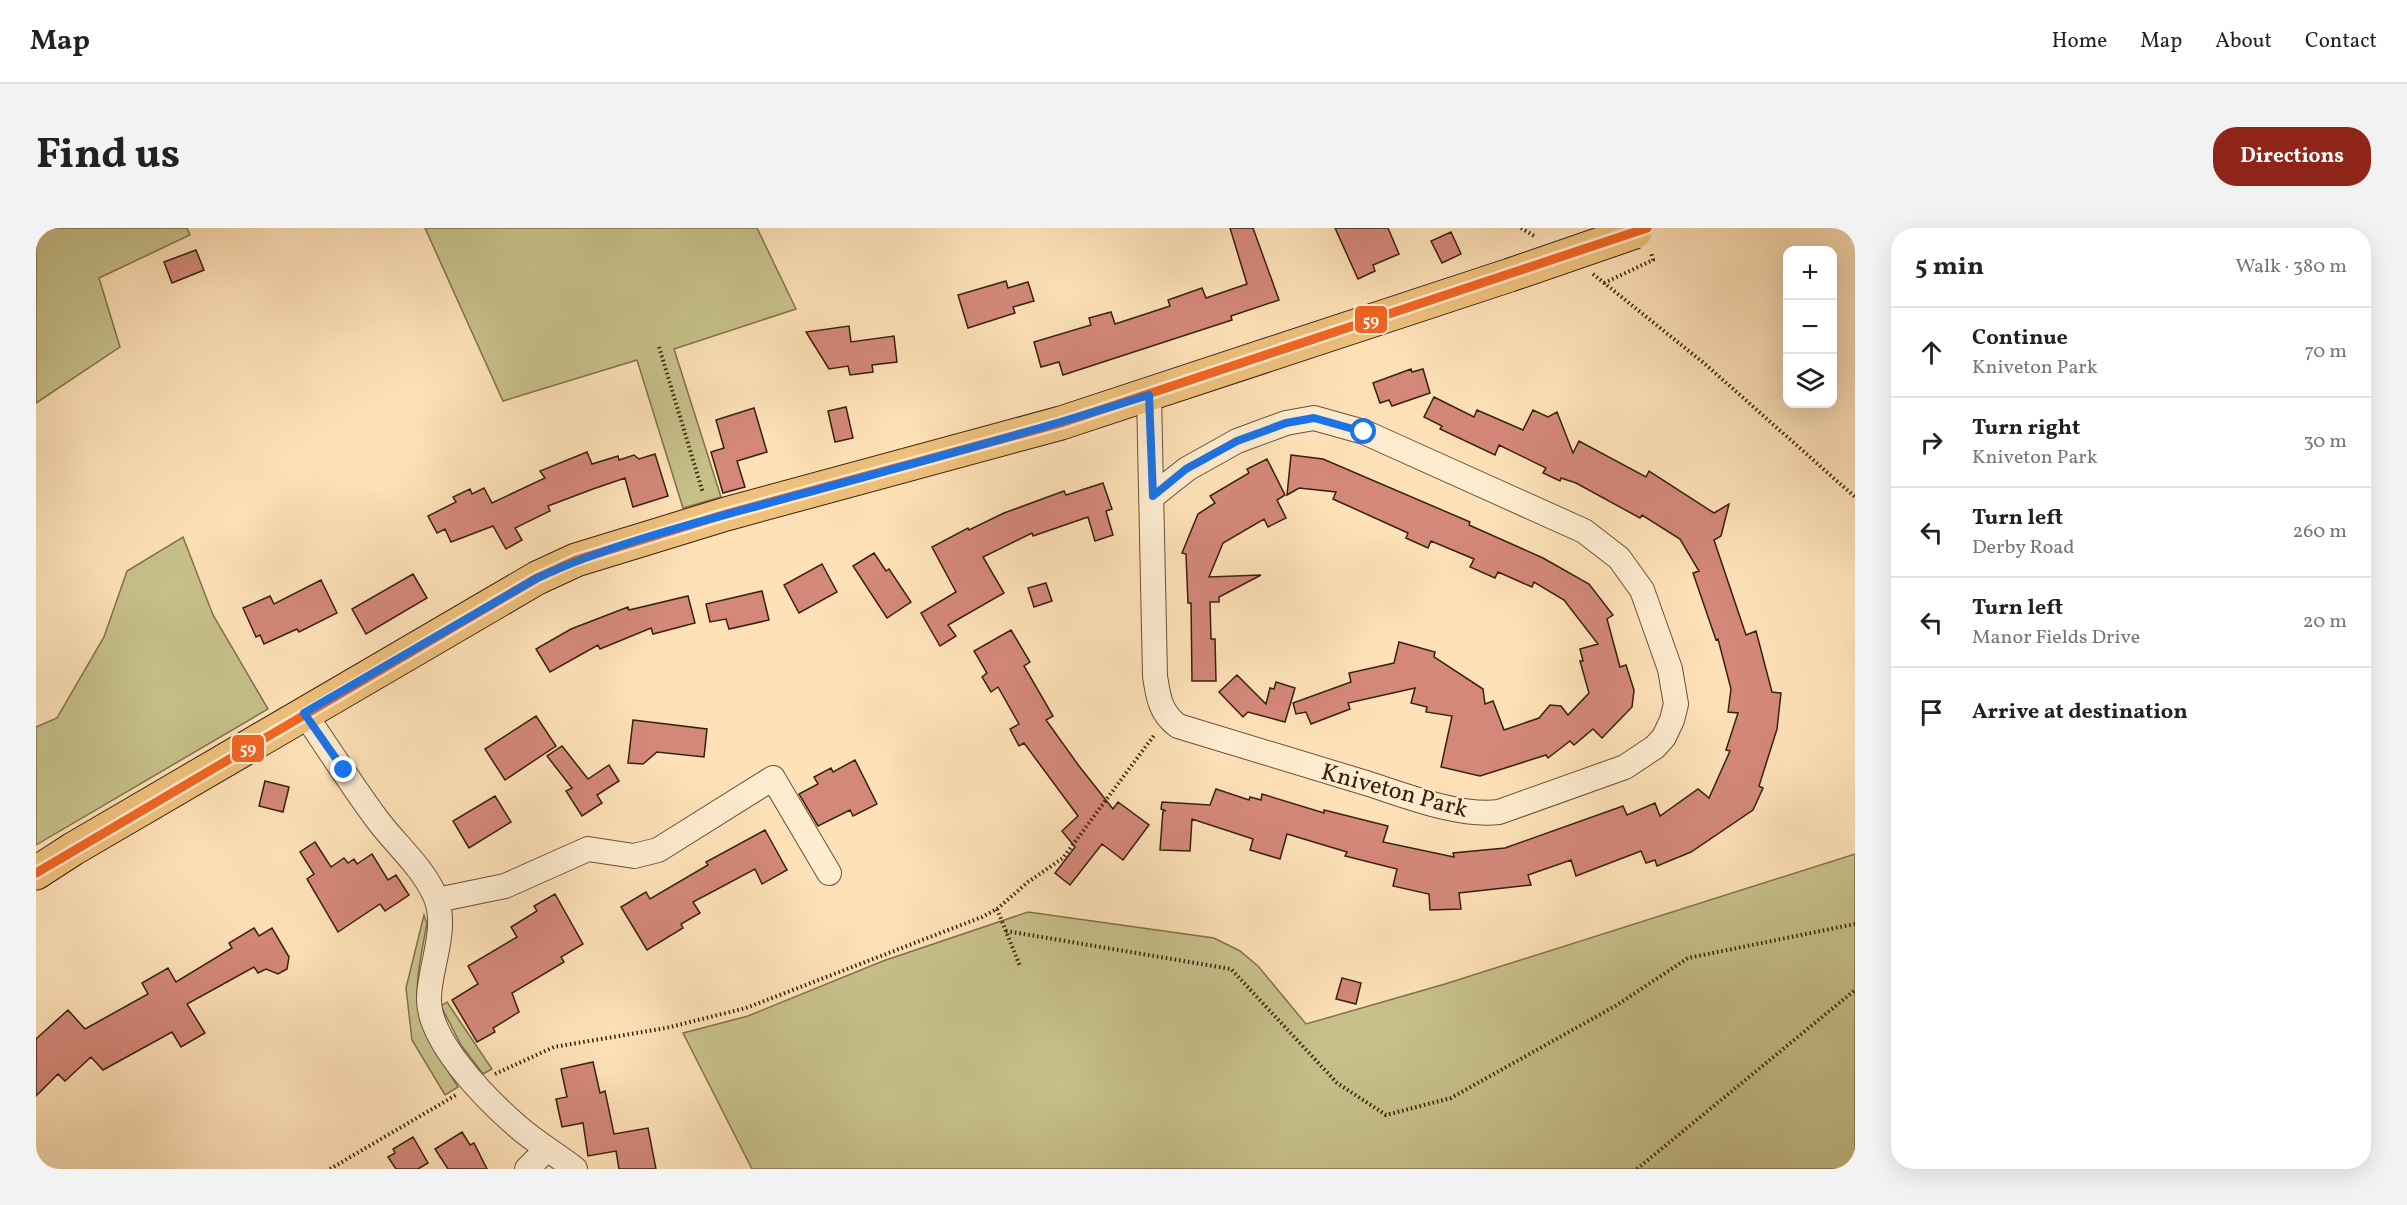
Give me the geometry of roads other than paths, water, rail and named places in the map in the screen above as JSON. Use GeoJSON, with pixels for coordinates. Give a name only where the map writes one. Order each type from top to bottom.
{"type":"FeatureCollection","features":[{"type":"Feature","properties":{"kind":"main road"},"geometry":{"type":"LineString","coordinates":[[36,873],[304,713],[537,578],[576,560],[711,519],[1051,425],[1149,395],[1510,275],[1644,237]]}},
{"type":"Feature","properties":{"kind":"street"},"geometry":{"type":"LineString","coordinates":[[1149,395],[1153,496]]}},
{"type":"Feature","properties":{"kind":"street","name":"Kniveton Park"},"geometry":{"type":"LineString","coordinates":[[1314,418],[1364,432],[1584,531],[1619,558],[1642,590],[1670,669],[1676,704],[1664,737],[1642,758],[1603,777],[1486,813],[1466,811],[1404,795],[1178,726],[1168,717],[1159,703],[1155,676],[1153,496],[1186,469],[1237,441],[1286,423],[1314,418]]}},
{"type":"Feature","properties":{"kind":"street"},"geometry":{"type":"LineString","coordinates":[[304,713],[376,818],[431,886],[437,900],[440,924],[430,981],[429,1006],[437,1030],[475,1084],[518,1126],[575,1169]]}},
{"type":"Feature","properties":{"kind":"street"},"geometry":{"type":"LineString","coordinates":[[437,900],[505,886],[588,849],[634,856],[658,850],[773,778],[829,873]]}},
{"type":"Feature","properties":{"kind":"street"},"geometry":{"type":"LineString","coordinates":[[527,1169],[547,1149]]}}]}
